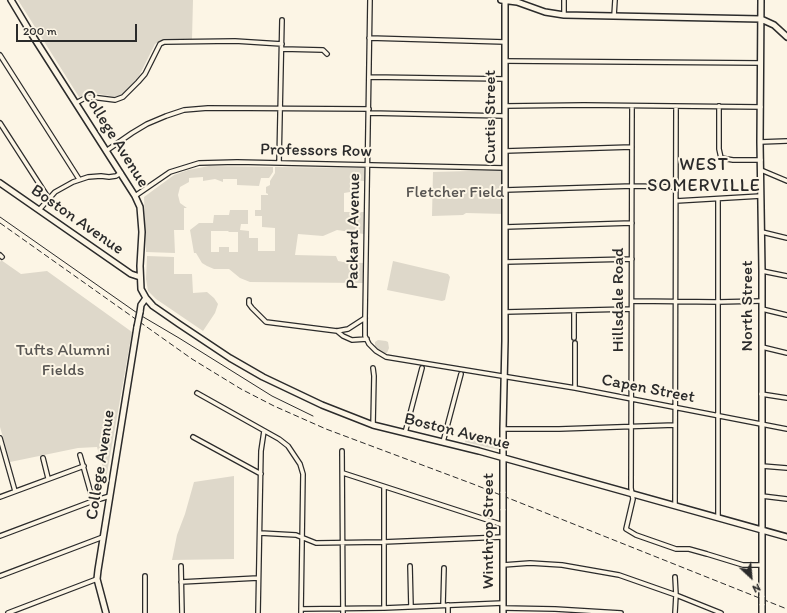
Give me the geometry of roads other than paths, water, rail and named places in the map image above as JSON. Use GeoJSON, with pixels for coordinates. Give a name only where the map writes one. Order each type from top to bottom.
{"type":"FeatureCollection","features":[{"type":"Feature","properties":{"kind":"street","name":"College Avenue"},"geometry":{"type":"LineString","coordinates":[[12,0],[121,173],[140,207],[142,232],[140,277],[141,289],[146,298],[141,305],[137,327],[97,579],[106,613]]}},
{"type":"Feature","properties":{"kind":"street","name":"Packard Avenue"},"geometry":{"type":"LineString","coordinates":[[367,339],[365,318],[370,0]]}},
{"type":"Feature","properties":{"kind":"street"},"geometry":{"type":"LineString","coordinates":[[501,0],[517,2],[545,12],[564,15],[761,19],[772,24],[787,37]]}},
{"type":"Feature","properties":{"kind":"street","name":"Curtis Street"},"geometry":{"type":"LineString","coordinates":[[504,281],[505,0]]}},
{"type":"Feature","properties":{"kind":"street"},"geometry":{"type":"LineString","coordinates":[[564,0],[564,15]]}},
{"type":"Feature","properties":{"kind":"street"},"geometry":{"type":"LineString","coordinates":[[614,16],[615,0]]}},
{"type":"Feature","properties":{"kind":"street","name":"North Street"},"geometry":{"type":"LineString","coordinates":[[761,0],[760,142],[762,232],[762,613]]}},
{"type":"Feature","properties":{"kind":"street"},"geometry":{"type":"LineString","coordinates":[[279,163],[282,20]]}},
{"type":"Feature","properties":{"kind":"street"},"geometry":{"type":"LineString","coordinates":[[369,38],[505,42]]}},
{"type":"Feature","properties":{"kind":"street"},"geometry":{"type":"LineString","coordinates":[[76,103],[90,97],[115,100],[123,97],[142,78],[160,44],[164,42],[235,41],[282,44]]}},
{"type":"Feature","properties":{"kind":"street"},"geometry":{"type":"LineString","coordinates":[[282,49],[323,50],[326,54]]}},
{"type":"Feature","properties":{"kind":"street"},"geometry":{"type":"LineString","coordinates":[[0,55],[79,179]]}},
{"type":"Feature","properties":{"kind":"street"},"geometry":{"type":"LineString","coordinates":[[505,61],[761,63]]}},
{"type":"Feature","properties":{"kind":"street"},"geometry":{"type":"LineString","coordinates":[[369,77],[505,79]]}},
{"type":"Feature","properties":{"kind":"street"},"geometry":{"type":"LineString","coordinates":[[505,106],[761,107]]}},
{"type":"Feature","properties":{"kind":"street","name":"Hillsdale Road"},"geometry":{"type":"LineString","coordinates":[[632,106],[633,186],[631,426],[633,499],[626,530],[676,549],[695,551],[743,565],[761,565]]}},
{"type":"Feature","properties":{"kind":"street"},"geometry":{"type":"LineString","coordinates":[[719,106],[719,149],[721,158],[733,160],[761,160]]}},
{"type":"Feature","properties":{"kind":"street"},"geometry":{"type":"LineString","coordinates":[[675,505],[676,107]]}},
{"type":"Feature","properties":{"kind":"street"},"geometry":{"type":"LineString","coordinates":[[106,151],[147,124],[184,110],[208,108],[280,109],[505,116]]}},
{"type":"Feature","properties":{"kind":"street"},"geometry":{"type":"LineString","coordinates":[[0,123],[49,199]]}},
{"type":"Feature","properties":{"kind":"street"},"geometry":{"type":"LineString","coordinates":[[760,142],[787,141]]}},
{"type":"Feature","properties":{"kind":"street"},"geometry":{"type":"LineString","coordinates":[[505,151],[632,147]]}},
{"type":"Feature","properties":{"kind":"street","name":"Professors Row"},"geometry":{"type":"LineString","coordinates":[[135,196],[170,172],[199,163],[279,163],[505,168]]}},
{"type":"Feature","properties":{"kind":"street"},"geometry":{"type":"LineString","coordinates":[[761,170],[787,181]]}},
{"type":"Feature","properties":{"kind":"street"},"geometry":{"type":"LineString","coordinates":[[39,210],[56,192],[79,179],[101,176],[116,176],[121,173]]}},
{"type":"Feature","properties":{"kind":"street","name":"Boston Avenue"},"geometry":{"type":"LineString","coordinates":[[0,183],[131,274],[140,277]]}},
{"type":"Feature","properties":{"kind":"street"},"geometry":{"type":"LineString","coordinates":[[505,190],[633,186],[676,187]]}},
{"type":"Feature","properties":{"kind":"street"},"geometry":{"type":"LineString","coordinates":[[676,201],[761,196]]}},
{"type":"Feature","properties":{"kind":"street"},"geometry":{"type":"LineString","coordinates":[[718,199],[718,518]]}},
{"type":"Feature","properties":{"kind":"street"},"geometry":{"type":"LineString","coordinates":[[505,226],[632,222]]}},
{"type":"Feature","properties":{"kind":"street"},"geometry":{"type":"LineString","coordinates":[[762,232],[787,238]]}},
{"type":"Feature","properties":{"kind":"street"},"geometry":{"type":"LineString","coordinates":[[505,262],[632,259]]}},
{"type":"Feature","properties":{"kind":"street"},"geometry":{"type":"LineString","coordinates":[[762,270],[787,276]]}},
{"type":"Feature","properties":{"kind":"street","name":"Winthrop Street"},"geometry":{"type":"LineString","coordinates":[[503,608],[504,281]]}},
{"type":"Feature","properties":{"kind":"street","name":"Boston Avenue"},"geometry":{"type":"LineString","coordinates":[[146,298],[153,306],[205,342],[251,370],[304,397],[373,425],[503,458],[787,537]]}},
{"type":"Feature","properties":{"kind":"street"},"geometry":{"type":"LineString","coordinates":[[249,300],[249,304],[252,308],[266,322],[337,331],[348,329],[365,318]]}},
{"type":"Feature","properties":{"kind":"street"},"geometry":{"type":"LineString","coordinates":[[632,301],[762,301]]}},
{"type":"Feature","properties":{"kind":"street"},"geometry":{"type":"LineString","coordinates":[[504,312],[631,309]]}},
{"type":"Feature","properties":{"kind":"street"},"geometry":{"type":"LineString","coordinates":[[762,309],[787,314]]}},
{"type":"Feature","properties":{"kind":"street"},"geometry":{"type":"LineString","coordinates":[[574,311],[575,388]]}},
{"type":"Feature","properties":{"kind":"street"},"geometry":{"type":"LineString","coordinates":[[337,331],[343,336],[352,340],[367,339]]}},
{"type":"Feature","properties":{"kind":"street","name":"Capen Street"},"geometry":{"type":"LineString","coordinates":[[367,339],[369,344],[376,351],[386,357],[575,388],[787,430]]}},
{"type":"Feature","properties":{"kind":"street"},"geometry":{"type":"LineString","coordinates":[[762,347],[787,353]]}},
{"type":"Feature","properties":{"kind":"street"},"geometry":{"type":"LineString","coordinates":[[373,368],[373,425]]}},
{"type":"Feature","properties":{"kind":"street"},"geometry":{"type":"LineString","coordinates":[[406,433],[422,368]]}},
{"type":"Feature","properties":{"kind":"street"},"geometry":{"type":"LineString","coordinates":[[443,442],[461,374]]}},
{"type":"Feature","properties":{"kind":"street"},"geometry":{"type":"LineString","coordinates":[[197,393],[279,439],[288,446],[302,468],[301,611],[343,611],[448,605],[503,608],[555,608],[621,613]]}},
{"type":"Feature","properties":{"kind":"street"},"geometry":{"type":"LineString","coordinates":[[762,394],[787,398]]}},
{"type":"Feature","properties":{"kind":"street"},"geometry":{"type":"LineString","coordinates":[[503,429],[559,429],[675,425]]}},
{"type":"Feature","properties":{"kind":"street"},"geometry":{"type":"LineString","coordinates":[[258,613],[260,474],[264,431]]}},
{"type":"Feature","properties":{"kind":"street"},"geometry":{"type":"LineString","coordinates":[[193,437],[260,474]]}},
{"type":"Feature","properties":{"kind":"street"},"geometry":{"type":"LineString","coordinates":[[0,438],[15,491]]}},
{"type":"Feature","properties":{"kind":"street"},"geometry":{"type":"LineString","coordinates":[[342,451],[343,611]]}},
{"type":"Feature","properties":{"kind":"street"},"geometry":{"type":"LineString","coordinates":[[80,455],[93,501]]}},
{"type":"Feature","properties":{"kind":"street"},"geometry":{"type":"LineString","coordinates":[[43,458],[48,478]]}},
{"type":"Feature","properties":{"kind":"street"},"geometry":{"type":"LineString","coordinates":[[0,497],[48,478],[84,466]]}},
{"type":"Feature","properties":{"kind":"street"},"geometry":{"type":"LineString","coordinates":[[762,466],[787,468]]}},
{"type":"Feature","properties":{"kind":"street"},"geometry":{"type":"LineString","coordinates":[[343,473],[503,525]]}},
{"type":"Feature","properties":{"kind":"street"},"geometry":{"type":"LineString","coordinates":[[384,486],[384,608]]}},
{"type":"Feature","properties":{"kind":"street"},"geometry":{"type":"LineString","coordinates":[[0,536],[110,496]]}},
{"type":"Feature","properties":{"kind":"street"},"geometry":{"type":"LineString","coordinates":[[762,496],[787,499]]}},
{"type":"Feature","properties":{"kind":"street"},"geometry":{"type":"LineString","coordinates":[[260,533],[296,535],[316,543],[503,537]]}},
{"type":"Feature","properties":{"kind":"street"},"geometry":{"type":"LineString","coordinates":[[0,576],[103,537]]}},
{"type":"Feature","properties":{"kind":"street"},"geometry":{"type":"LineString","coordinates":[[503,566],[530,563],[562,565],[618,574],[721,613]]}},
{"type":"Feature","properties":{"kind":"street"},"geometry":{"type":"LineString","coordinates":[[181,566],[182,613]]}},
{"type":"Feature","properties":{"kind":"street"},"geometry":{"type":"LineString","coordinates":[[410,566],[411,607]]}},
{"type":"Feature","properties":{"kind":"street"},"geometry":{"type":"LineString","coordinates":[[443,605],[444,568]]}},
{"type":"Feature","properties":{"kind":"street"},"geometry":{"type":"LineString","coordinates":[[145,576],[145,613]]}},
{"type":"Feature","properties":{"kind":"street"},"geometry":{"type":"LineString","coordinates":[[674,577],[676,595],[675,613]]}},
{"type":"Feature","properties":{"kind":"street"},"geometry":{"type":"LineString","coordinates":[[181,582],[258,578]]}},
{"type":"Feature","properties":{"kind":"street"},"geometry":{"type":"LineString","coordinates":[[8,613],[97,579]]}},
{"type":"Feature","properties":{"kind":"street"},"geometry":{"type":"LineString","coordinates":[[448,605],[448,613]]}},
{"type":"Feature","properties":{"kind":"tram line"},"geometry":{"type":"LineString","coordinates":[[0,217],[140,315],[272,396],[313,416]]}},
{"type":"Feature","properties":{"kind":"railway"},"geometry":{"type":"LineString","coordinates":[[0,223],[192,359],[241,389],[274,406],[326,429],[473,484],[787,609]]}},
{"type":"Feature","properties":{"kind":"district","name":"WEST SOMERVILLE"},"geometry":{"type":"Point","coordinates":[704,175]}},
{"type":"Feature","properties":{"kind":"park label","name":"Fletcher Field"},"geometry":{"type":"Point","coordinates":[455,193]}},
{"type":"Feature","properties":{"kind":"park label","name":"Tufts Alumni Fields"},"geometry":{"type":"Point","coordinates":[63,361]}}]}
